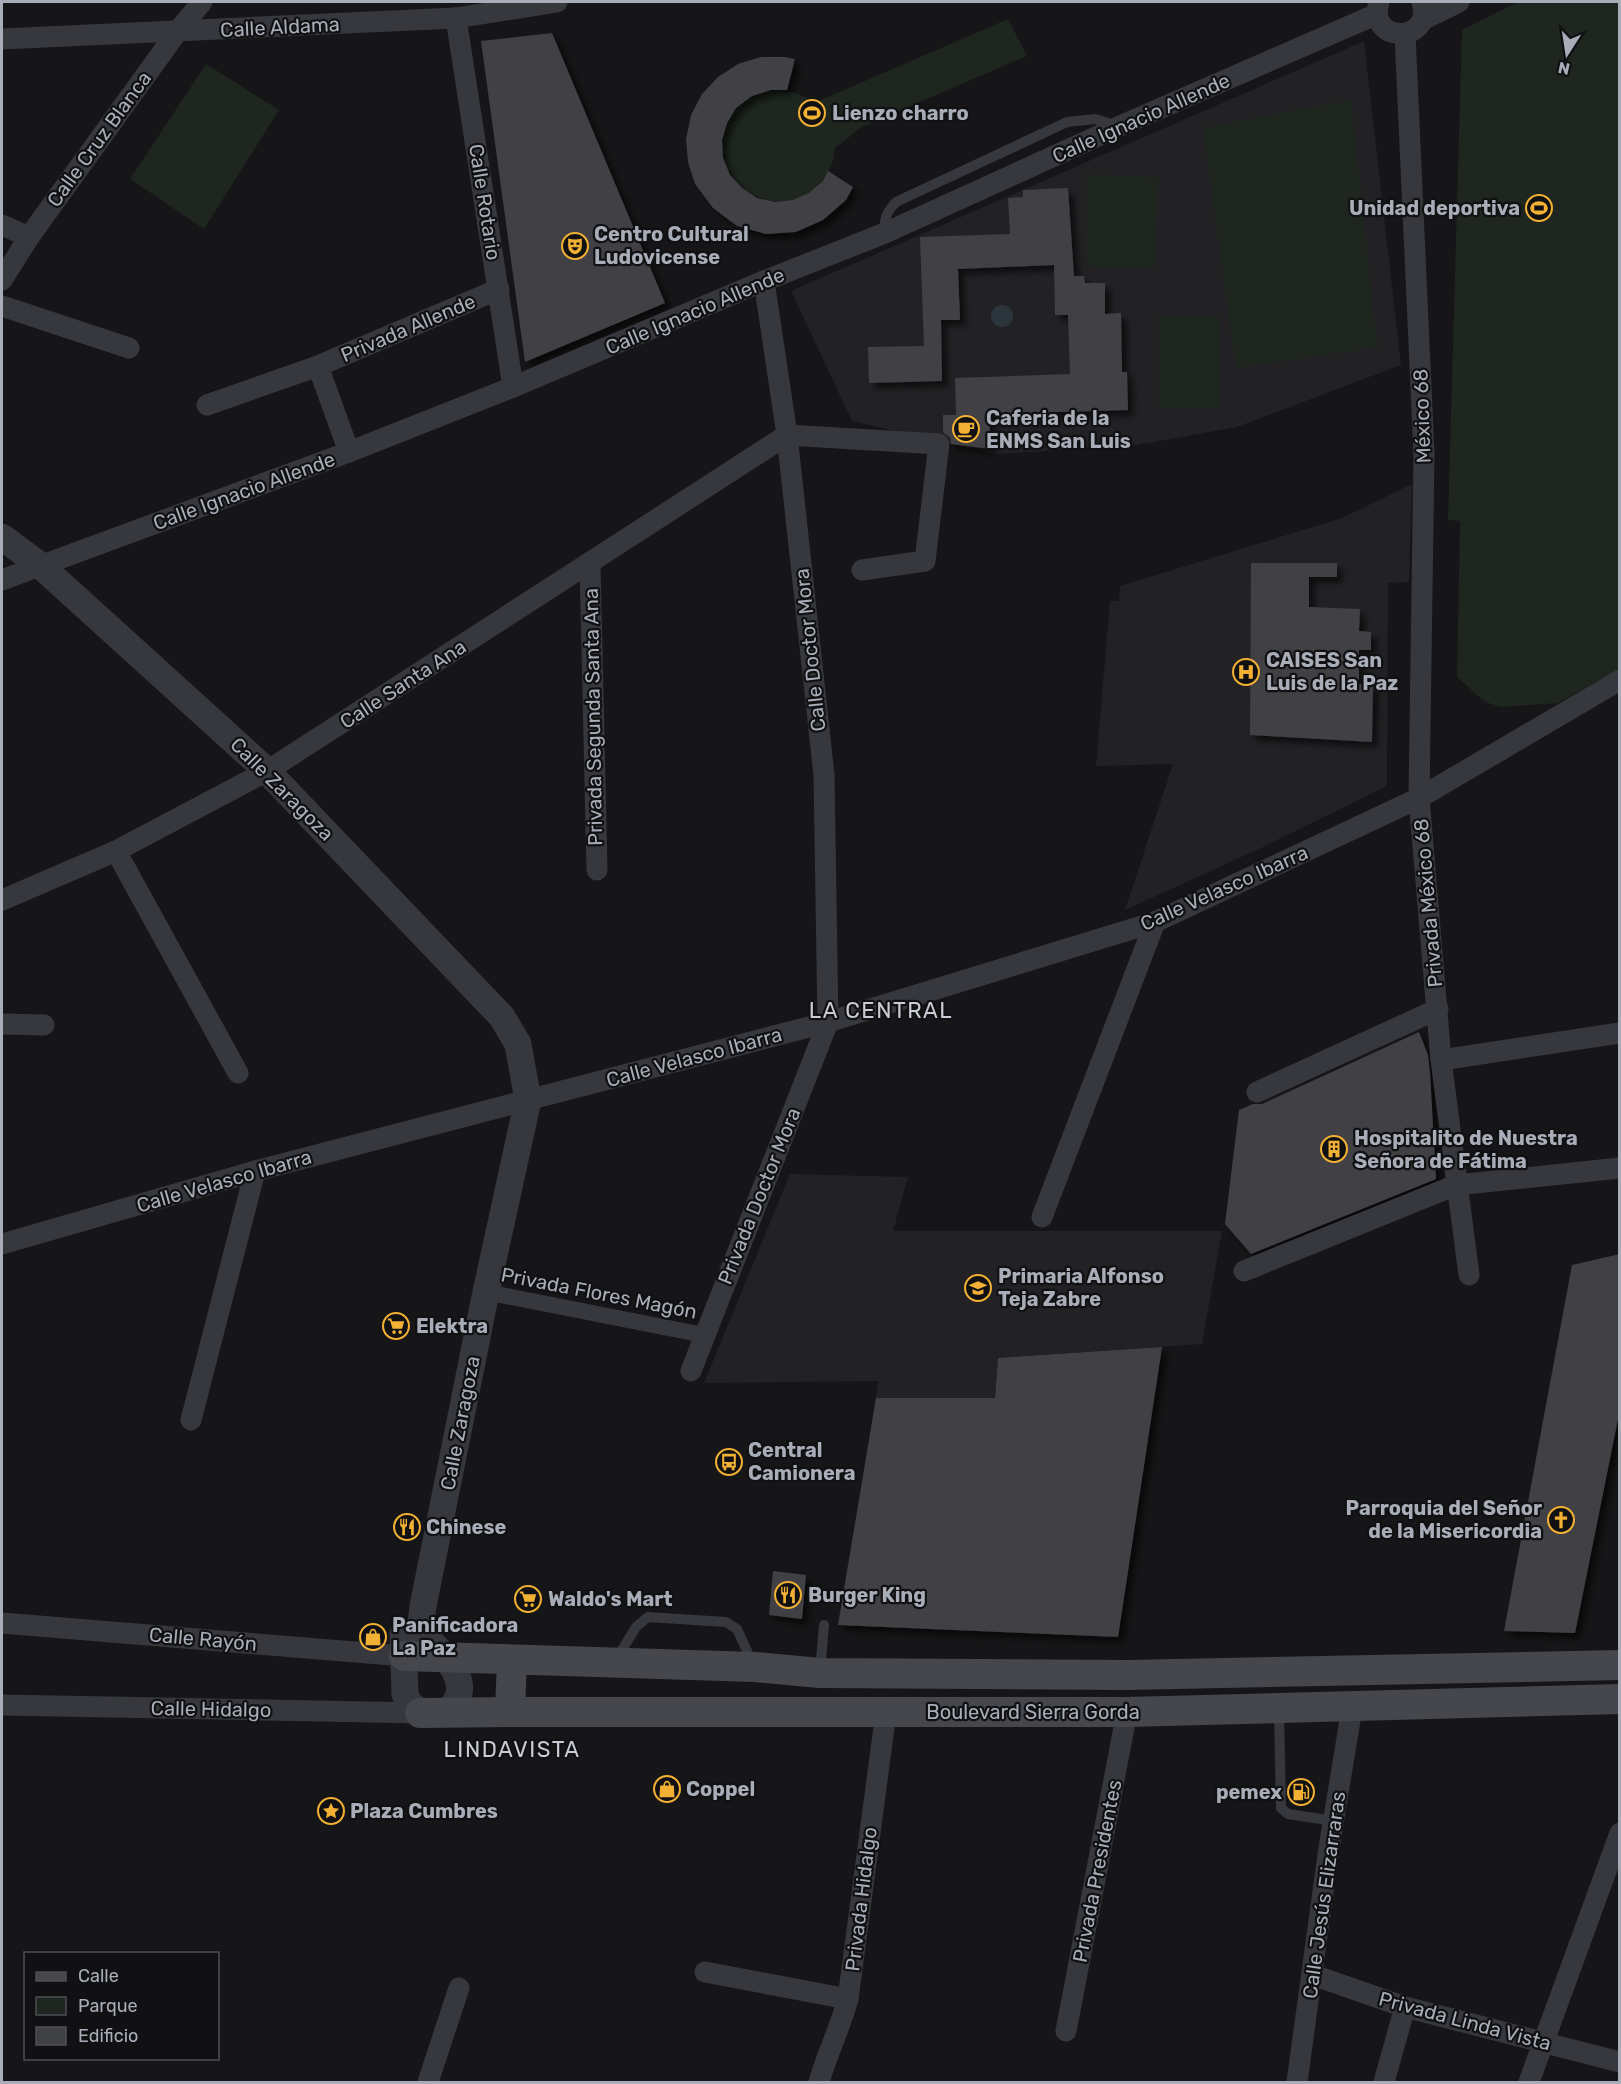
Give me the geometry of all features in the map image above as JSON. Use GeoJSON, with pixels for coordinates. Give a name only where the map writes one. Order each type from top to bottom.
{"type":"FeatureCollection","features":[{"type":"Feature","properties":{"kind":"main road","name":"Boulevard Sierra Gorda"},"geometry":{"type":"LineString","coordinates":[[404,1656],[754,1667],[820,1673],[1127,1675],[1620,1665]]}},
{"type":"Feature","properties":{"kind":"main road"},"geometry":{"type":"LineString","coordinates":[[510,1712],[512,1660]]}},
{"type":"Feature","properties":{"kind":"main road"},"geometry":{"type":"LineString","coordinates":[[820,1673],[822,1712]]}},
{"type":"Feature","properties":{"kind":"main road","name":"Boulevard Sierra Gorda"},"geometry":{"type":"LineString","coordinates":[[433,1713],[1127,1712],[1352,1708],[1620,1699]]}},
{"type":"Feature","properties":{"kind":"street","name":"Calle Cruz Blanca"},"geometry":{"type":"LineString","coordinates":[[2,280],[29,237],[177,32],[202,2]]}},
{"type":"Feature","properties":{"kind":"street","name":"Calle Aldama"},"geometry":{"type":"LineString","coordinates":[[2,39],[456,18],[511,5],[557,2]]}},
{"type":"Feature","properties":{"kind":"street"},"geometry":{"type":"LineString","coordinates":[[1378,8],[1384,27],[1390,32],[1405,34],[1418,26],[1422,11],[1459,2]]}},
{"type":"Feature","properties":{"kind":"street","name":"Calle Ignacio Allende"},"geometry":{"type":"LineString","coordinates":[[2,580],[349,452],[513,387],[764,281],[885,233],[1027,155],[1120,126],[1378,8]]}},
{"type":"Feature","properties":{"kind":"street","name":"Calle Rotario"},"geometry":{"type":"LineString","coordinates":[[456,18],[513,387]]}},
{"type":"Feature","properties":{"kind":"street","name":"México 68"},"geometry":{"type":"LineString","coordinates":[[1405,34],[1424,453],[1419,798]]}},
{"type":"Feature","properties":{"kind":"street"},"geometry":{"type":"LineString","coordinates":[[2,225],[29,237]]}},
{"type":"Feature","properties":{"kind":"street","name":"Calle Doctor Mora"},"geometry":{"type":"LineString","coordinates":[[764,281],[787,435],[824,775],[828,1022]]}},
{"type":"Feature","properties":{"kind":"street","name":"Privada Allende"},"geometry":{"type":"LineString","coordinates":[[207,405],[318,366],[499,289]]}},
{"type":"Feature","properties":{"kind":"street"},"geometry":{"type":"LineString","coordinates":[[2,306],[129,348]]}},
{"type":"Feature","properties":{"kind":"street","name":"Privada Allende"},"geometry":{"type":"LineString","coordinates":[[318,366],[349,452]]}},
{"type":"Feature","properties":{"kind":"street"},"geometry":{"type":"LineString","coordinates":[[787,435],[939,444],[925,561],[862,570]]}},
{"type":"Feature","properties":{"kind":"street","name":"Calle Santa Ana"},"geometry":{"type":"LineString","coordinates":[[2,900],[116,851],[267,771],[787,435]]}},
{"type":"Feature","properties":{"kind":"street","name":"Calle Zaragoza"},"geometry":{"type":"LineString","coordinates":[[2,537],[41,566],[267,771],[502,1017],[518,1044],[522,1072],[520,1102],[486,1292],[423,1606],[420,1632],[447,1658]]}},
{"type":"Feature","properties":{"kind":"street","name":"Privada Segunda Santa Ana"},"geometry":{"type":"LineString","coordinates":[[590,564],[597,870]]}},
{"type":"Feature","properties":{"kind":"street","name":"Calle Velasco Ibarra"},"geometry":{"type":"LineString","coordinates":[[2,1244],[255,1171],[828,1022],[1155,922],[1419,798],[1620,681]]}},
{"type":"Feature","properties":{"kind":"street","name":"Privada México 68"},"geometry":{"type":"LineString","coordinates":[[1419,798],[1441,1060],[1469,1275]]}},
{"type":"Feature","properties":{"kind":"street"},"geometry":{"type":"LineString","coordinates":[[116,851],[238,1073]]}},
{"type":"Feature","properties":{"kind":"street"},"geometry":{"type":"LineString","coordinates":[[1042,1217],[1155,922]]}},
{"type":"Feature","properties":{"kind":"street","name":"Privada México 68"},"geometry":{"type":"LineString","coordinates":[[1257,1092],[1437,1008]]}},
{"type":"Feature","properties":{"kind":"street","name":"Privada Doctor Mora"},"geometry":{"type":"LineString","coordinates":[[691,1371],[828,1022]]}},
{"type":"Feature","properties":{"kind":"street"},"geometry":{"type":"LineString","coordinates":[[2,1024],[44,1025]]}},
{"type":"Feature","properties":{"kind":"street"},"geometry":{"type":"LineString","coordinates":[[1441,1060],[1620,1033]]}},
{"type":"Feature","properties":{"kind":"street","name":"Calle Zaragoza"},"geometry":{"type":"LineString","coordinates":[[404,1656],[403,1636],[520,1102]]}},
{"type":"Feature","properties":{"kind":"street"},"geometry":{"type":"LineString","coordinates":[[1244,1271],[1456,1185],[1620,1168]]}},
{"type":"Feature","properties":{"kind":"street"},"geometry":{"type":"LineString","coordinates":[[191,1420],[255,1171]]}},
{"type":"Feature","properties":{"kind":"street","name":"Privada Flores Magón"},"geometry":{"type":"LineString","coordinates":[[486,1292],[704,1335]]}},
{"type":"Feature","properties":{"kind":"street","name":"Calle Rayón"},"geometry":{"type":"LineString","coordinates":[[2,1623],[404,1656]]}},
{"type":"Feature","properties":{"kind":"street"},"geometry":{"type":"LineString","coordinates":[[404,1656],[405,1694],[413,1709],[433,1713],[455,1705],[459,1697],[458,1677],[447,1658]]}},
{"type":"Feature","properties":{"kind":"street","name":"Calle Hidalgo"},"geometry":{"type":"LineString","coordinates":[[2,1704],[433,1713]]}},
{"type":"Feature","properties":{"kind":"street","name":"Calle Jesús Elizarraras"},"geometry":{"type":"LineString","coordinates":[[1298,2082],[1352,1708]]}},
{"type":"Feature","properties":{"kind":"street","name":"Privada Presidentes"},"geometry":{"type":"LineString","coordinates":[[1066,2031],[1127,1712]]}},
{"type":"Feature","properties":{"kind":"street","name":"Privada Hidalgo"},"geometry":{"type":"LineString","coordinates":[[819,2082],[848,1999],[886,1713]]}},
{"type":"Feature","properties":{"kind":"street"},"geometry":{"type":"LineString","coordinates":[[1529,2082],[1620,1833]]}},
{"type":"Feature","properties":{"kind":"street"},"geometry":{"type":"LineString","coordinates":[[705,1972],[848,1999]]}},
{"type":"Feature","properties":{"kind":"street","name":"Privada Linda Vista"},"geometry":{"type":"LineString","coordinates":[[1313,1975],[1405,2007],[1620,2062]]}},
{"type":"Feature","properties":{"kind":"street"},"geometry":{"type":"LineString","coordinates":[[428,2082],[459,1988]]}},
{"type":"Feature","properties":{"kind":"street"},"geometry":{"type":"LineString","coordinates":[[1384,2082],[1405,2007]]}},
{"type":"Feature","properties":{"kind":"lane"},"geometry":{"type":"LineString","coordinates":[[614,1663],[636,1627],[648,1617],[726,1622],[737,1629],[754,1667]]}},
{"type":"Feature","properties":{"kind":"lane"},"geometry":{"type":"LineString","coordinates":[[820,1673],[824,1625]]}},
{"type":"Feature","properties":{"kind":"lane"},"geometry":{"type":"LineString","coordinates":[[1278,1708],[1281,1808],[1288,1814],[1334,1821]]}},
{"type":"Feature","properties":{"kind":"shaded area"},"geometry":{"type":"Polygon","coordinates":[[[1364,41],[1401,365],[1237,427],[1137,445],[995,454],[852,421],[791,291],[1364,41]]]}},
{"type":"Feature","properties":{"kind":"shaded area"},"geometry":{"type":"Polygon","coordinates":[[[1002,305],[1012,312],[1013,316],[1006,326],[1002,327],[992,320],[991,316],[998,306],[1002,305]]]}},
{"type":"Feature","properties":{"kind":"shaded area","name":"CAISES San Luis de la Paz"},"geometry":{"type":"Polygon","coordinates":[[[1412,484],[1409,582],[1388,583],[1387,786],[1259,849],[1125,910],[1173,764],[1096,766],[1110,601],[1119,601],[1120,586],[1342,518],[1412,484]]]}},
{"type":"Feature","properties":{"kind":"shaded area","name":"Primaria Alfonso Teja Zabre"},"geometry":{"type":"Polygon","coordinates":[[[790,1174],[908,1177],[893,1231],[1222,1231],[1202,1344],[998,1358],[995,1398],[876,1398],[878,1381],[704,1383],[790,1174]]]}},
{"type":"Feature","properties":{"kind":"green space","name":"Unidad deportiva"},"geometry":{"type":"Polygon","coordinates":[[[1518,2],[1619,2],[1620,668],[1558,703],[1501,707],[1485,702],[1457,677],[1460,521],[1448,520],[1462,30],[1518,2]]]}},
{"type":"Feature","properties":{"kind":"green space","name":"Lienzo charro"},"geometry":{"type":"Polygon","coordinates":[[[1008,19],[1027,56],[862,127],[835,148],[832,164],[818,186],[801,198],[781,202],[761,198],[743,189],[729,173],[723,153],[725,128],[734,112],[753,96],[766,92],[788,91],[801,95],[814,103],[1008,19]]]}},
{"type":"Feature","properties":{"kind":"green space"},"geometry":{"type":"Polygon","coordinates":[[[206,64],[279,110],[204,229],[130,179],[206,64]]]}},
{"type":"Feature","properties":{"kind":"green space"},"geometry":{"type":"Polygon","coordinates":[[[1351,100],[1377,347],[1236,368],[1203,128],[1351,100]]]}},
{"type":"Feature","properties":{"kind":"green space"},"geometry":{"type":"Polygon","coordinates":[[[1086,175],[1158,177],[1156,268],[1087,266],[1086,175]]]}},
{"type":"Feature","properties":{"kind":"green space"},"geometry":{"type":"Polygon","coordinates":[[[1158,316],[1219,317],[1219,408],[1159,408],[1158,316]]]}},
{"type":"Feature","properties":{"kind":"building","name":"Centro Cultural Ludovicense"},"geometry":{"type":"Polygon","coordinates":[[[552,33],[665,303],[525,362],[481,41],[552,33]]]}},
{"type":"Feature","properties":{"kind":"building"},"geometry":{"type":"Polygon","coordinates":[[[761,57],[795,59],[787,90],[771,90],[752,96],[736,108],[727,123],[722,140],[723,158],[730,175],[742,188],[757,198],[775,202],[793,200],[809,193],[823,181],[828,171],[853,187],[846,200],[823,220],[796,232],[766,234],[737,226],[713,208],[695,184],[688,162],[686,139],[691,115],[702,94],[718,77],[738,64],[761,57]]]}},
{"type":"Feature","properties":{"kind":"building"},"geometry":{"type":"Polygon","coordinates":[[[1068,188],[1074,276],[1084,276],[1085,283],[1105,283],[1105,314],[1121,313],[1122,372],[1127,372],[1128,410],[989,414],[991,449],[951,444],[950,438],[943,432],[943,415],[956,415],[955,378],[1070,374],[1068,315],[1055,315],[1054,265],[958,269],[960,320],[941,320],[942,381],[869,383],[868,347],[924,346],[920,237],[1010,234],[1008,198],[1023,197],[1023,190],[1068,188]]]}},
{"type":"Feature","properties":{"kind":"building","name":"CAISES San Luis de la Paz"},"geometry":{"type":"Polygon","coordinates":[[[1251,563],[1337,563],[1337,577],[1309,577],[1309,607],[1360,609],[1359,631],[1371,632],[1371,650],[1359,650],[1359,684],[1373,685],[1372,742],[1250,735],[1251,563]]]}},
{"type":"Feature","properties":{"kind":"building","name":"Hospitalito de Nuestra Señora de Fátima"},"geometry":{"type":"Polygon","coordinates":[[[1419,1032],[1428,1055],[1436,1179],[1251,1254],[1225,1224],[1239,1110],[1253,1104],[1262,1104],[1419,1032]]]}},
{"type":"Feature","properties":{"kind":"building","name":"Parroquia del Señor de la Misericordia"},"geometry":{"type":"Polygon","coordinates":[[[1620,1254],[1620,1409],[1575,1633],[1504,1631],[1572,1265],[1620,1254]]]}},
{"type":"Feature","properties":{"kind":"building"},"geometry":{"type":"Polygon","coordinates":[[[1162,1347],[1118,1637],[838,1625],[876,1398],[995,1398],[998,1358],[1162,1347]]]}},
{"type":"Feature","properties":{"kind":"building","name":"Burger King"},"geometry":{"type":"Polygon","coordinates":[[[773,1571],[806,1575],[802,1619],[769,1615],[773,1571]]]}},
{"type":"Feature","properties":{"kind":"place","name":"Lienzo charro"},"geometry":{"type":"Point","coordinates":[812,113]}},
{"type":"Feature","properties":{"kind":"place","name":"Unidad deportiva"},"geometry":{"type":"Point","coordinates":[1539,208]}},
{"type":"Feature","properties":{"kind":"place","name":"Centro Cultural Ludovicense"},"geometry":{"type":"Point","coordinates":[575,246]}},
{"type":"Feature","properties":{"kind":"place","name":"Caferia de la ENMS San Luis"},"geometry":{"type":"Point","coordinates":[966,429]}},
{"type":"Feature","properties":{"kind":"place","name":"CAISES San Luis de la Paz"},"geometry":{"type":"Point","coordinates":[1246,672]}},
{"type":"Feature","properties":{"kind":"place","name":"Hospitalito de Nuestra Señora de Fátima"},"geometry":{"type":"Point","coordinates":[1334,1149]}},
{"type":"Feature","properties":{"kind":"place","name":"Primaria Alfonso Teja Zabre"},"geometry":{"type":"Point","coordinates":[978,1288]}},
{"type":"Feature","properties":{"kind":"place","name":"Elektra"},"geometry":{"type":"Point","coordinates":[396,1326]}},
{"type":"Feature","properties":{"kind":"place","name":"Central Camionera"},"geometry":{"type":"Point","coordinates":[729,1462]}},
{"type":"Feature","properties":{"kind":"place","name":"Parroquia del Señor de la Misericordia"},"geometry":{"type":"Point","coordinates":[1561,1520]}},
{"type":"Feature","properties":{"kind":"place","name":"Chinese"},"geometry":{"type":"Point","coordinates":[407,1527]}},
{"type":"Feature","properties":{"kind":"place","name":"Burger King"},"geometry":{"type":"Point","coordinates":[788,1595]}},
{"type":"Feature","properties":{"kind":"place","name":"Waldo's Mart"},"geometry":{"type":"Point","coordinates":[528,1599]}},
{"type":"Feature","properties":{"kind":"place","name":"Panificadora La Paz"},"geometry":{"type":"Point","coordinates":[373,1637]}},
{"type":"Feature","properties":{"kind":"place","name":"Coppel"},"geometry":{"type":"Point","coordinates":[667,1789]}},
{"type":"Feature","properties":{"kind":"place","name":"pemex"},"geometry":{"type":"Point","coordinates":[1301,1792]}},
{"type":"Feature","properties":{"kind":"place","name":"Plaza Cumbres"},"geometry":{"type":"Point","coordinates":[331,1811]}},
{"type":"Feature","properties":{"kind":"district","name":"LA CENTRAL"},"geometry":{"type":"Point","coordinates":[881,1010]}},
{"type":"Feature","properties":{"kind":"district","name":"LINDAVISTA"},"geometry":{"type":"Point","coordinates":[512,1749]}}]}
